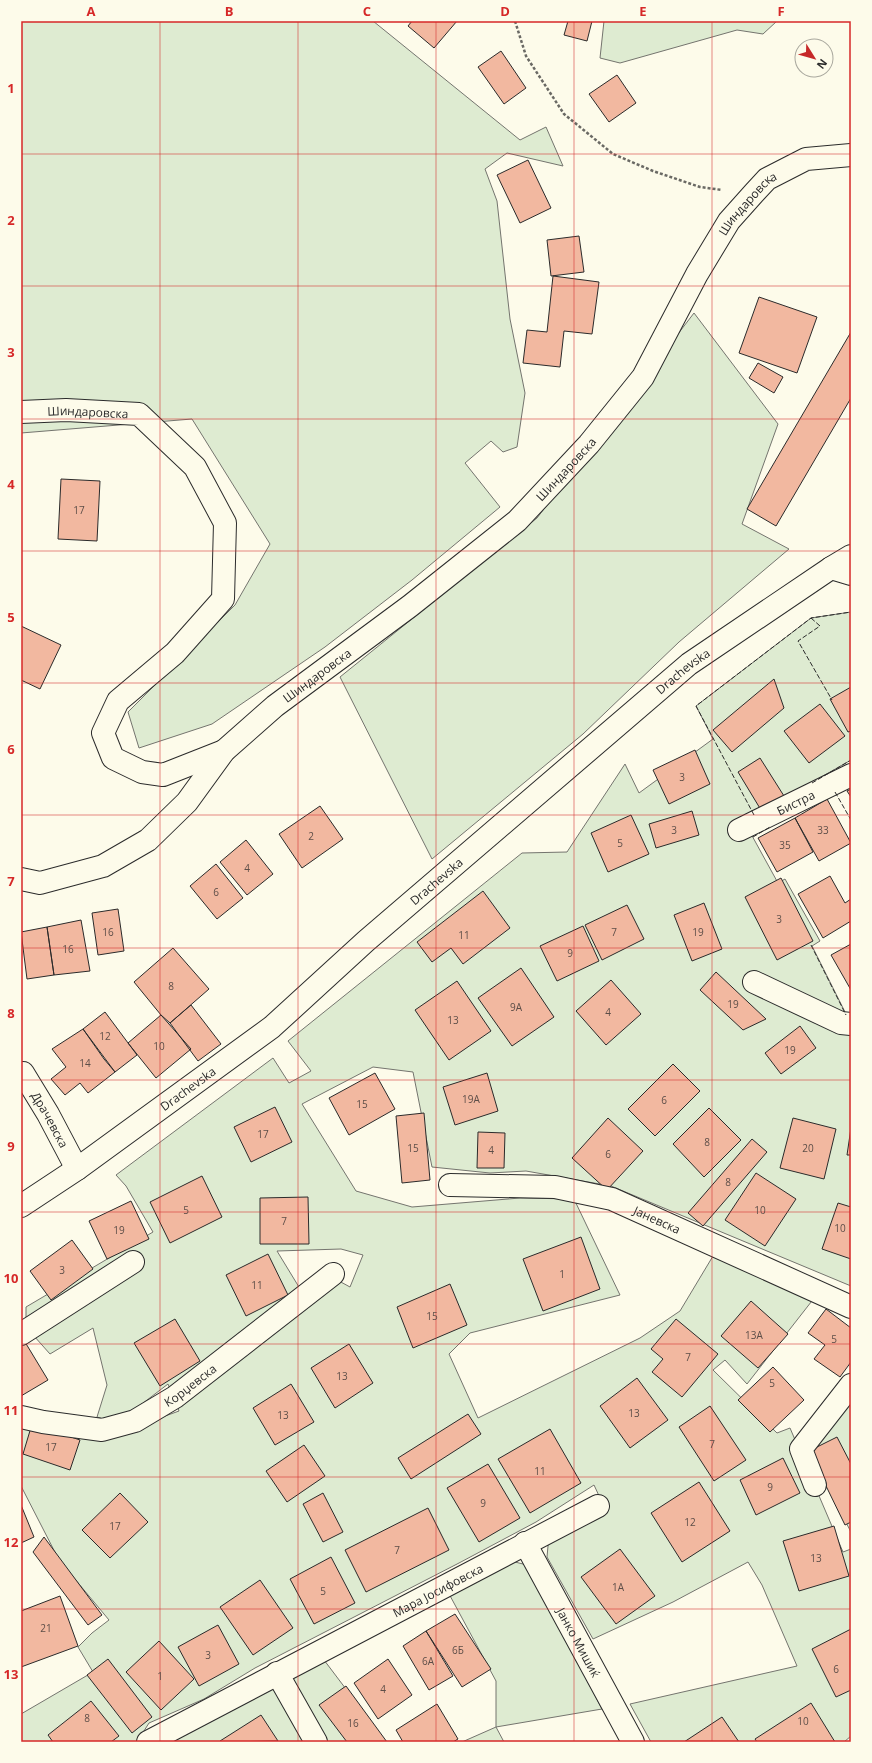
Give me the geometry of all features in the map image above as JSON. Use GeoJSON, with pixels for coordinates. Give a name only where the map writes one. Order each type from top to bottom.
{"type":"FeatureCollection","features":[{"type":"Feature","properties":{"kind":"main road","name":"Шиндаровска"},"geometry":{"type":"LineString","coordinates":[[21,879],[40,883],[103,866],[148,840],[186,802],[224,751],[275,706],[410,606],[516,521],[589,444],[643,377],[701,267],[729,221],[754,193],[767,180],[806,159],[851,155]]}},
{"type":"Feature","properties":{"kind":"main road","name":"Шиндаровска"},"geometry":{"type":"LineString","coordinates":[[21,412],[66,410],[139,414],[195,467],[225,523],[223,599],[175,653],[118,701],[103,733],[113,758],[142,772],[163,774],[224,751]]}},
{"type":"Feature","properties":{"kind":"main road","name":"Drachevska"},"geometry":{"type":"LineString","coordinates":[[21,1206],[77,1169],[272,1027],[366,940],[689,664],[841,571],[851,556]]}},
{"type":"Feature","properties":{"kind":"main road","name":"Бистра"},"geometry":{"type":"LineString","coordinates":[[739,830],[851,775]]}},
{"type":"Feature","properties":{"kind":"main road"},"geometry":{"type":"LineString","coordinates":[[754,982],[841,1024],[851,1024]]}},
{"type":"Feature","properties":{"kind":"main road","name":"Драчевска"},"geometry":{"type":"LineString","coordinates":[[21,1073],[23,1073],[48,1114],[77,1169]]}},
{"type":"Feature","properties":{"kind":"main road","name":"Јаневска"},"geometry":{"type":"LineString","coordinates":[[450,1185],[555,1187],[612,1200],[851,1307]]}},
{"type":"Feature","properties":{"kind":"main road"},"geometry":{"type":"LineString","coordinates":[[21,1334],[133,1262]]}},
{"type":"Feature","properties":{"kind":"main road","name":"Корџевска"},"geometry":{"type":"LineString","coordinates":[[21,1417],[43,1422],[102,1430],[135,1421],[175,1397],[333,1274]]}},
{"type":"Feature","properties":{"kind":"main road"},"geometry":{"type":"LineString","coordinates":[[814,1485],[801,1448],[851,1385]]}},
{"type":"Feature","properties":{"kind":"main road","name":"Мара Јосифовска"},"geometry":{"type":"LineString","coordinates":[[148,1742],[598,1506]]}},
{"type":"Feature","properties":{"kind":"main road","name":"Јанко Мишиќ"},"geometry":{"type":"LineString","coordinates":[[525,1543],[633,1742]]}},
{"type":"Feature","properties":{"kind":"main road"},"geometry":{"type":"LineString","coordinates":[[277,1673],[316,1742]]}},
{"type":"Feature","properties":{"kind":"path"},"geometry":{"type":"LineString","coordinates":[[515,21],[526,56],[564,114],[613,154],[653,171],[700,187],[754,193]]}},
{"type":"Feature","properties":{"kind":"green space"},"geometry":{"type":"Polygon","coordinates":[[[21,21],[373,21],[520,140],[546,127],[563,166],[507,153],[485,169],[497,201],[510,319],[525,393],[517,447],[503,452],[491,441],[465,463],[500,507],[412,580],[325,647],[212,724],[139,748],[128,712],[235,605],[270,544],[192,419],[21,433],[21,21]]]}},
{"type":"Feature","properties":{"kind":"green space"},"geometry":{"type":"Polygon","coordinates":[[[604,21],[777,21],[763,34],[737,30],[620,63],[600,58],[604,21]]]}},
{"type":"Feature","properties":{"kind":"green space"},"geometry":{"type":"Polygon","coordinates":[[[694,313],[778,424],[742,524],[789,549],[679,642],[583,734],[432,859],[340,677],[537,518],[694,313]]]}},
{"type":"Feature","properties":{"kind":"green space"},"geometry":{"type":"Polygon","coordinates":[[[851,612],[851,760],[753,816],[745,823],[778,883],[785,879],[820,941],[812,946],[849,1020],[851,1029],[851,1286],[611,1186],[526,1171],[490,1173],[432,1167],[413,1072],[373,1067],[302,1104],[356,1191],[412,1207],[520,1198],[574,1199],[620,1295],[470,1333],[449,1354],[478,1418],[640,1338],[680,1311],[716,1251],[815,1297],[747,1384],[725,1360],[713,1370],[777,1433],[790,1428],[843,1552],[851,1549],[851,1736],[844,1742],[651,1742],[630,1704],[797,1666],[762,1585],[748,1562],[673,1602],[593,1639],[547,1557],[549,1535],[600,1498],[594,1485],[536,1522],[255,1668],[204,1699],[149,1723],[137,1742],[21,1742],[21,1714],[93,1672],[78,1647],[92,1633],[109,1620],[59,1560],[21,1486],[21,1422],[99,1440],[179,1411],[168,1384],[117,1423],[97,1417],[107,1385],[93,1328],[50,1354],[26,1327],[26,1307],[153,1232],[126,1186],[116,1175],[273,1058],[289,1083],[311,1071],[288,1041],[522,853],[567,852],[625,764],[639,793],[713,739],[696,706],[811,618],[851,612]],[[341,1249],[277,1251],[302,1292],[328,1275],[350,1287],[363,1255],[341,1249]]]}},
{"type":"Feature","properties":{"kind":"green space"},"geometry":{"type":"Polygon","coordinates":[[[851,1383],[851,1532],[841,1513],[809,1432],[851,1383]]]}},
{"type":"Feature","properties":{"kind":"green space"},"geometry":{"type":"Polygon","coordinates":[[[511,1561],[527,1565],[602,1709],[496,1727],[496,1681],[448,1592],[511,1561]]]}},
{"type":"Feature","properties":{"kind":"green space"},"geometry":{"type":"Polygon","coordinates":[[[321,1656],[386,1742],[327,1742],[292,1687],[293,1671],[321,1656]]]}},
{"type":"Feature","properties":{"kind":"green space"},"geometry":{"type":"Polygon","coordinates":[[[269,1680],[310,1742],[169,1742],[269,1680]]]}},
{"type":"Feature","properties":{"kind":"green space"},"geometry":{"type":"Polygon","coordinates":[[[496,1727],[504,1742],[462,1742],[496,1727]]]}},
{"type":"Feature","properties":{"kind":"building"},"geometry":{"type":"Polygon","coordinates":[[[412,21],[457,21],[434,48],[408,26],[412,21]]]}},
{"type":"Feature","properties":{"kind":"building"},"geometry":{"type":"Polygon","coordinates":[[[568,21],[592,21],[587,41],[564,35],[568,21]]]}},
{"type":"Feature","properties":{"kind":"building"},"geometry":{"type":"Polygon","coordinates":[[[501,51],[526,88],[504,104],[478,67],[501,51]]]}},
{"type":"Feature","properties":{"kind":"building"},"geometry":{"type":"Polygon","coordinates":[[[617,75],[636,103],[609,122],[589,94],[617,75]]]}},
{"type":"Feature","properties":{"kind":"building"},"geometry":{"type":"Polygon","coordinates":[[[528,160],[551,208],[520,223],[497,175],[528,160]]]}},
{"type":"Feature","properties":{"kind":"building"},"geometry":{"type":"Polygon","coordinates":[[[579,236],[584,272],[551,276],[547,240],[579,236]]]}},
{"type":"Feature","properties":{"kind":"building"},"geometry":{"type":"Polygon","coordinates":[[[553,276],[599,282],[592,334],[564,331],[560,367],[523,363],[527,330],[547,332],[553,276]]]}},
{"type":"Feature","properties":{"kind":"building"},"geometry":{"type":"Polygon","coordinates":[[[759,297],[817,317],[797,373],[739,353],[759,297]]]}},
{"type":"Feature","properties":{"kind":"building"},"geometry":{"type":"Polygon","coordinates":[[[851,332],[851,398],[776,526],[747,509],[851,332]]]}},
{"type":"Feature","properties":{"kind":"building"},"geometry":{"type":"Polygon","coordinates":[[[758,363],[783,377],[774,393],[749,378],[758,363]]]}},
{"type":"Feature","properties":{"kind":"building"},"geometry":{"type":"Polygon","coordinates":[[[61,479],[100,481],[97,541],[58,539],[61,479]]]}},
{"type":"Feature","properties":{"kind":"building"},"geometry":{"type":"Polygon","coordinates":[[[21,626],[61,645],[40,689],[21,680],[21,626]]]}},
{"type":"Feature","properties":{"kind":"building"},"geometry":{"type":"Polygon","coordinates":[[[774,679],[784,708],[732,752],[713,730],[774,679]]]}},
{"type":"Feature","properties":{"kind":"building"},"geometry":{"type":"Polygon","coordinates":[[[851,687],[851,731],[848,732],[830,699],[851,687]]]}},
{"type":"Feature","properties":{"kind":"building"},"geometry":{"type":"Polygon","coordinates":[[[820,704],[845,736],[809,763],[784,731],[820,704]]]}},
{"type":"Feature","properties":{"kind":"building"},"geometry":{"type":"Polygon","coordinates":[[[695,750],[710,784],[669,804],[653,770],[695,750]]]}},
{"type":"Feature","properties":{"kind":"building"},"geometry":{"type":"Polygon","coordinates":[[[760,758],[784,796],[761,810],[738,772],[760,758]]]}},
{"type":"Feature","properties":{"kind":"building"},"geometry":{"type":"Polygon","coordinates":[[[851,789],[851,797],[847,791],[851,789]]]}},
{"type":"Feature","properties":{"kind":"building"},"geometry":{"type":"Polygon","coordinates":[[[827,799],[851,843],[819,861],[795,818],[827,799]]]}},
{"type":"Feature","properties":{"kind":"building"},"geometry":{"type":"Polygon","coordinates":[[[320,806],[343,839],[302,868],[279,834],[320,806]]]}},
{"type":"Feature","properties":{"kind":"building"},"geometry":{"type":"Polygon","coordinates":[[[692,811],[699,835],[656,848],[649,824],[692,811]]]}},
{"type":"Feature","properties":{"kind":"building"},"geometry":{"type":"Polygon","coordinates":[[[631,815],[649,854],[608,872],[591,833],[631,815]]]}},
{"type":"Feature","properties":{"kind":"building"},"geometry":{"type":"Polygon","coordinates":[[[795,818],[813,852],[777,872],[758,838],[795,818]]]}},
{"type":"Feature","properties":{"kind":"building"},"geometry":{"type":"Polygon","coordinates":[[[246,840],[273,874],[247,895],[220,862],[246,840]]]}},
{"type":"Feature","properties":{"kind":"building"},"geometry":{"type":"Polygon","coordinates":[[[216,864],[243,898],[217,919],[190,886],[216,864]]]}},
{"type":"Feature","properties":{"kind":"building"},"geometry":{"type":"Polygon","coordinates":[[[830,876],[845,903],[851,899],[851,921],[823,938],[798,894],[830,876]]]}},
{"type":"Feature","properties":{"kind":"building"},"geometry":{"type":"Polygon","coordinates":[[[781,878],[813,941],[777,960],[745,897],[781,878]]]}},
{"type":"Feature","properties":{"kind":"building"},"geometry":{"type":"Polygon","coordinates":[[[483,891],[510,928],[463,964],[451,948],[432,962],[417,942],[483,891]]]}},
{"type":"Feature","properties":{"kind":"building"},"geometry":{"type":"Polygon","coordinates":[[[704,903],[722,949],[692,961],[674,915],[704,903]]]}},
{"type":"Feature","properties":{"kind":"building"},"geometry":{"type":"Polygon","coordinates":[[[627,905],[644,939],[602,960],[585,925],[627,905]]]}},
{"type":"Feature","properties":{"kind":"building"},"geometry":{"type":"Polygon","coordinates":[[[118,909],[124,951],[98,955],[92,913],[118,909]]]}},
{"type":"Feature","properties":{"kind":"building"},"geometry":{"type":"Polygon","coordinates":[[[81,920],[90,971],[54,975],[47,927],[81,920]]]}},
{"type":"Feature","properties":{"kind":"building"},"geometry":{"type":"Polygon","coordinates":[[[583,926],[599,961],[557,981],[540,946],[583,926]]]}},
{"type":"Feature","properties":{"kind":"building"},"geometry":{"type":"Polygon","coordinates":[[[47,927],[54,975],[27,979],[21,932],[47,927]]]}},
{"type":"Feature","properties":{"kind":"building"},"geometry":{"type":"Polygon","coordinates":[[[851,944],[851,990],[831,955],[851,944]]]}},
{"type":"Feature","properties":{"kind":"building"},"geometry":{"type":"Polygon","coordinates":[[[173,948],[209,989],[170,1023],[161,1015],[134,982],[173,948]]]}},
{"type":"Feature","properties":{"kind":"building"},"geometry":{"type":"Polygon","coordinates":[[[521,968],[554,1017],[512,1046],[478,998],[521,968]]]}},
{"type":"Feature","properties":{"kind":"building"},"geometry":{"type":"Polygon","coordinates":[[[716,972],[766,1019],[743,1030],[700,990],[716,972]]]}},
{"type":"Feature","properties":{"kind":"building"},"geometry":{"type":"Polygon","coordinates":[[[611,980],[641,1014],[606,1045],[576,1011],[611,980]]]}},
{"type":"Feature","properties":{"kind":"building"},"geometry":{"type":"Polygon","coordinates":[[[457,981],[491,1031],[449,1060],[415,1010],[457,981]]]}},
{"type":"Feature","properties":{"kind":"building"},"geometry":{"type":"Polygon","coordinates":[[[191,1005],[221,1044],[198,1061],[170,1023],[191,1005]]]}},
{"type":"Feature","properties":{"kind":"building"},"geometry":{"type":"Polygon","coordinates":[[[105,1012],[137,1055],[115,1072],[83,1029],[105,1012]]]}},
{"type":"Feature","properties":{"kind":"building"},"geometry":{"type":"Polygon","coordinates":[[[161,1015],[191,1049],[156,1078],[128,1043],[161,1015]]]}},
{"type":"Feature","properties":{"kind":"building"},"geometry":{"type":"Polygon","coordinates":[[[800,1026],[816,1048],[781,1074],[765,1053],[800,1026]]]}},
{"type":"Feature","properties":{"kind":"building"},"geometry":{"type":"Polygon","coordinates":[[[83,1029],[115,1072],[88,1093],[80,1083],[65,1095],[51,1079],[66,1067],[52,1049],[83,1029]]]}},
{"type":"Feature","properties":{"kind":"building"},"geometry":{"type":"Polygon","coordinates":[[[673,1064],[700,1091],[655,1136],[628,1109],[673,1064]]]}},
{"type":"Feature","properties":{"kind":"building"},"geometry":{"type":"Polygon","coordinates":[[[375,1073],[395,1109],[349,1135],[329,1098],[375,1073]]]}},
{"type":"Feature","properties":{"kind":"building"},"geometry":{"type":"Polygon","coordinates":[[[487,1073],[498,1111],[455,1125],[443,1087],[487,1073]]]}},
{"type":"Feature","properties":{"kind":"building"},"geometry":{"type":"Polygon","coordinates":[[[275,1107],[292,1142],[251,1162],[234,1127],[275,1107]]]}},
{"type":"Feature","properties":{"kind":"building"},"geometry":{"type":"Polygon","coordinates":[[[709,1108],[741,1140],[704,1177],[673,1144],[709,1108]]]}},
{"type":"Feature","properties":{"kind":"building"},"geometry":{"type":"Polygon","coordinates":[[[424,1113],[430,1180],[402,1183],[396,1116],[424,1113]]]}},
{"type":"Feature","properties":{"kind":"building"},"geometry":{"type":"Polygon","coordinates":[[[608,1118],[643,1151],[607,1190],[572,1158],[608,1118]]]}},
{"type":"Feature","properties":{"kind":"building"},"geometry":{"type":"Polygon","coordinates":[[[793,1118],[836,1129],[824,1179],[780,1168],[793,1118]]]}},
{"type":"Feature","properties":{"kind":"building"},"geometry":{"type":"Polygon","coordinates":[[[851,1128],[851,1155],[847,1155],[851,1128]]]}},
{"type":"Feature","properties":{"kind":"building"},"geometry":{"type":"Polygon","coordinates":[[[478,1132],[505,1133],[504,1168],[477,1168],[478,1132]]]}},
{"type":"Feature","properties":{"kind":"building"},"geometry":{"type":"Polygon","coordinates":[[[752,1139],[767,1152],[703,1226],[688,1213],[752,1139]]]}},
{"type":"Feature","properties":{"kind":"building"},"geometry":{"type":"Polygon","coordinates":[[[756,1173],[796,1199],[765,1246],[725,1220],[756,1173]]]}},
{"type":"Feature","properties":{"kind":"building"},"geometry":{"type":"Polygon","coordinates":[[[202,1176],[222,1217],[170,1243],[150,1202],[202,1176]]]}},
{"type":"Feature","properties":{"kind":"building"},"geometry":{"type":"Polygon","coordinates":[[[308,1197],[309,1244],[260,1244],[260,1198],[308,1197]]]}},
{"type":"Feature","properties":{"kind":"building"},"geometry":{"type":"Polygon","coordinates":[[[131,1201],[149,1239],[107,1259],[89,1221],[131,1201]]]}},
{"type":"Feature","properties":{"kind":"building"},"geometry":{"type":"Polygon","coordinates":[[[838,1203],[851,1207],[851,1259],[822,1249],[838,1203]]]}},
{"type":"Feature","properties":{"kind":"building"},"geometry":{"type":"Polygon","coordinates":[[[581,1237],[600,1289],[543,1311],[523,1259],[581,1237]]]}},
{"type":"Feature","properties":{"kind":"building"},"geometry":{"type":"Polygon","coordinates":[[[72,1240],[93,1269],[51,1300],[30,1271],[72,1240]]]}},
{"type":"Feature","properties":{"kind":"building"},"geometry":{"type":"Polygon","coordinates":[[[268,1254],[288,1295],[246,1316],[226,1275],[268,1254]]]}},
{"type":"Feature","properties":{"kind":"building"},"geometry":{"type":"Polygon","coordinates":[[[450,1284],[467,1325],[413,1348],[397,1307],[450,1284]]]}},
{"type":"Feature","properties":{"kind":"building"},"geometry":{"type":"Polygon","coordinates":[[[751,1301],[788,1334],[758,1368],[721,1336],[751,1301]]]}},
{"type":"Feature","properties":{"kind":"building"},"geometry":{"type":"Polygon","coordinates":[[[826,1309],[851,1328],[851,1362],[840,1377],[814,1359],[825,1345],[808,1333],[826,1309]]]}},
{"type":"Feature","properties":{"kind":"building"},"geometry":{"type":"Polygon","coordinates":[[[175,1319],[200,1361],[160,1386],[134,1343],[175,1319]]]}},
{"type":"Feature","properties":{"kind":"building"},"geometry":{"type":"Polygon","coordinates":[[[676,1319],[718,1354],[682,1397],[652,1372],[663,1359],[651,1349],[676,1319]]]}},
{"type":"Feature","properties":{"kind":"building"},"geometry":{"type":"Polygon","coordinates":[[[25,1342],[48,1380],[21,1396],[21,1345],[25,1342]]]}},
{"type":"Feature","properties":{"kind":"building"},"geometry":{"type":"Polygon","coordinates":[[[349,1344],[373,1383],[335,1408],[311,1368],[349,1344]]]}},
{"type":"Feature","properties":{"kind":"building"},"geometry":{"type":"Polygon","coordinates":[[[773,1367],[804,1400],[770,1432],[738,1400],[773,1367]]]}},
{"type":"Feature","properties":{"kind":"building"},"geometry":{"type":"Polygon","coordinates":[[[637,1378],[668,1420],[630,1448],[600,1406],[637,1378]]]}},
{"type":"Feature","properties":{"kind":"building"},"geometry":{"type":"Polygon","coordinates":[[[291,1384],[314,1422],[275,1445],[253,1408],[291,1384]]]}},
{"type":"Feature","properties":{"kind":"building"},"geometry":{"type":"Polygon","coordinates":[[[710,1406],[746,1460],[714,1481],[679,1427],[710,1406]]]}},
{"type":"Feature","properties":{"kind":"building"},"geometry":{"type":"Polygon","coordinates":[[[468,1414],[481,1434],[411,1479],[398,1458],[468,1414]]]}},
{"type":"Feature","properties":{"kind":"building"},"geometry":{"type":"Polygon","coordinates":[[[32,1424],[80,1440],[70,1470],[23,1454],[32,1424]]]}},
{"type":"Feature","properties":{"kind":"building"},"geometry":{"type":"Polygon","coordinates":[[[550,1429],[581,1483],[530,1513],[498,1459],[550,1429]]]}},
{"type":"Feature","properties":{"kind":"building"},"geometry":{"type":"Polygon","coordinates":[[[837,1437],[851,1464],[851,1522],[845,1525],[809,1451],[837,1437]]]}},
{"type":"Feature","properties":{"kind":"building"},"geometry":{"type":"Polygon","coordinates":[[[304,1445],[325,1476],[287,1502],[266,1471],[304,1445]]]}},
{"type":"Feature","properties":{"kind":"building"},"geometry":{"type":"Polygon","coordinates":[[[783,1458],[800,1493],[756,1515],[740,1480],[783,1458]]]}},
{"type":"Feature","properties":{"kind":"building"},"geometry":{"type":"Polygon","coordinates":[[[488,1464],[520,1518],[479,1542],[447,1488],[488,1464]]]}},
{"type":"Feature","properties":{"kind":"building"},"geometry":{"type":"Polygon","coordinates":[[[699,1482],[730,1531],[682,1562],[651,1513],[699,1482]]]}},
{"type":"Feature","properties":{"kind":"building"},"geometry":{"type":"Polygon","coordinates":[[[120,1493],[148,1522],[110,1558],[82,1530],[120,1493]]]}},
{"type":"Feature","properties":{"kind":"building"},"geometry":{"type":"Polygon","coordinates":[[[323,1493],[343,1532],[323,1542],[303,1504],[323,1493]]]}},
{"type":"Feature","properties":{"kind":"building"},"geometry":{"type":"Polygon","coordinates":[[[21,1505],[34,1537],[21,1543],[21,1505]]]}},
{"type":"Feature","properties":{"kind":"building"},"geometry":{"type":"Polygon","coordinates":[[[428,1508],[449,1550],[366,1592],[345,1550],[428,1508]]]}},
{"type":"Feature","properties":{"kind":"building"},"geometry":{"type":"Polygon","coordinates":[[[834,1526],[849,1576],[799,1591],[783,1541],[834,1526]]]}},
{"type":"Feature","properties":{"kind":"building"},"geometry":{"type":"Polygon","coordinates":[[[44,1537],[102,1615],[88,1625],[33,1552],[44,1537]]]}},
{"type":"Feature","properties":{"kind":"building"},"geometry":{"type":"Polygon","coordinates":[[[620,1549],[655,1596],[616,1624],[581,1577],[620,1549]]]}},
{"type":"Feature","properties":{"kind":"building"},"geometry":{"type":"Polygon","coordinates":[[[331,1557],[355,1603],[314,1624],[290,1579],[331,1557]]]}},
{"type":"Feature","properties":{"kind":"building"},"geometry":{"type":"Polygon","coordinates":[[[260,1580],[293,1628],[253,1655],[220,1607],[260,1580]]]}},
{"type":"Feature","properties":{"kind":"building"},"geometry":{"type":"Polygon","coordinates":[[[60,1596],[78,1646],[21,1667],[21,1611],[60,1596]]]}},
{"type":"Feature","properties":{"kind":"building"},"geometry":{"type":"Polygon","coordinates":[[[455,1614],[491,1669],[462,1687],[426,1631],[455,1614]]]}},
{"type":"Feature","properties":{"kind":"building"},"geometry":{"type":"Polygon","coordinates":[[[218,1625],[239,1664],[199,1686],[178,1647],[218,1625]]]}},
{"type":"Feature","properties":{"kind":"building"},"geometry":{"type":"Polygon","coordinates":[[[851,1629],[851,1690],[836,1697],[812,1649],[851,1629]]]}},
{"type":"Feature","properties":{"kind":"building"},"geometry":{"type":"Polygon","coordinates":[[[426,1631],[453,1676],[429,1690],[403,1646],[426,1631]]]}},
{"type":"Feature","properties":{"kind":"building"},"geometry":{"type":"Polygon","coordinates":[[[159,1641],[194,1679],[161,1710],[126,1672],[159,1641]]]}},
{"type":"Feature","properties":{"kind":"building"},"geometry":{"type":"Polygon","coordinates":[[[108,1659],[152,1717],[132,1733],[87,1675],[108,1659]]]}},
{"type":"Feature","properties":{"kind":"building"},"geometry":{"type":"Polygon","coordinates":[[[388,1659],[412,1695],[378,1719],[354,1683],[388,1659]]]}},
{"type":"Feature","properties":{"kind":"building"},"geometry":{"type":"Polygon","coordinates":[[[346,1686],[387,1742],[347,1742],[319,1705],[346,1686]]]}},
{"type":"Feature","properties":{"kind":"building"},"geometry":{"type":"Polygon","coordinates":[[[91,1701],[119,1736],[111,1742],[53,1742],[48,1735],[91,1701]]]}},
{"type":"Feature","properties":{"kind":"building"},"geometry":{"type":"Polygon","coordinates":[[[811,1703],[835,1742],[757,1742],[755,1739],[811,1703]]]}},
{"type":"Feature","properties":{"kind":"building"},"geometry":{"type":"Polygon","coordinates":[[[437,1704],[458,1739],[453,1742],[403,1742],[396,1730],[437,1704]]]}},
{"type":"Feature","properties":{"kind":"building"},"geometry":{"type":"Polygon","coordinates":[[[261,1715],[278,1741],[220,1741],[261,1715]]]}},
{"type":"Feature","properties":{"kind":"building"},"geometry":{"type":"Polygon","coordinates":[[[722,1717],[739,1742],[684,1742],[722,1717]]]}},
{"type":"Feature","properties":{"kind":"fence"},"geometry":{"type":"LineString","coordinates":[[754,815],[696,706],[811,618],[851,612]]}},
{"type":"Feature","properties":{"kind":"fence"},"geometry":{"type":"LineString","coordinates":[[811,618],[820,626],[798,641],[832,700]]}},
{"type":"Feature","properties":{"kind":"fence"},"geometry":{"type":"LineString","coordinates":[[812,783],[851,760]]}},
{"type":"Feature","properties":{"kind":"fence"},"geometry":{"type":"LineString","coordinates":[[835,792],[851,820]]}},
{"type":"Feature","properties":{"kind":"fence"},"geometry":{"type":"LineString","coordinates":[[753,837],[770,827]]}},
{"type":"Feature","properties":{"kind":"fence"},"geometry":{"type":"LineString","coordinates":[[811,945],[846,1015]]}}]}
